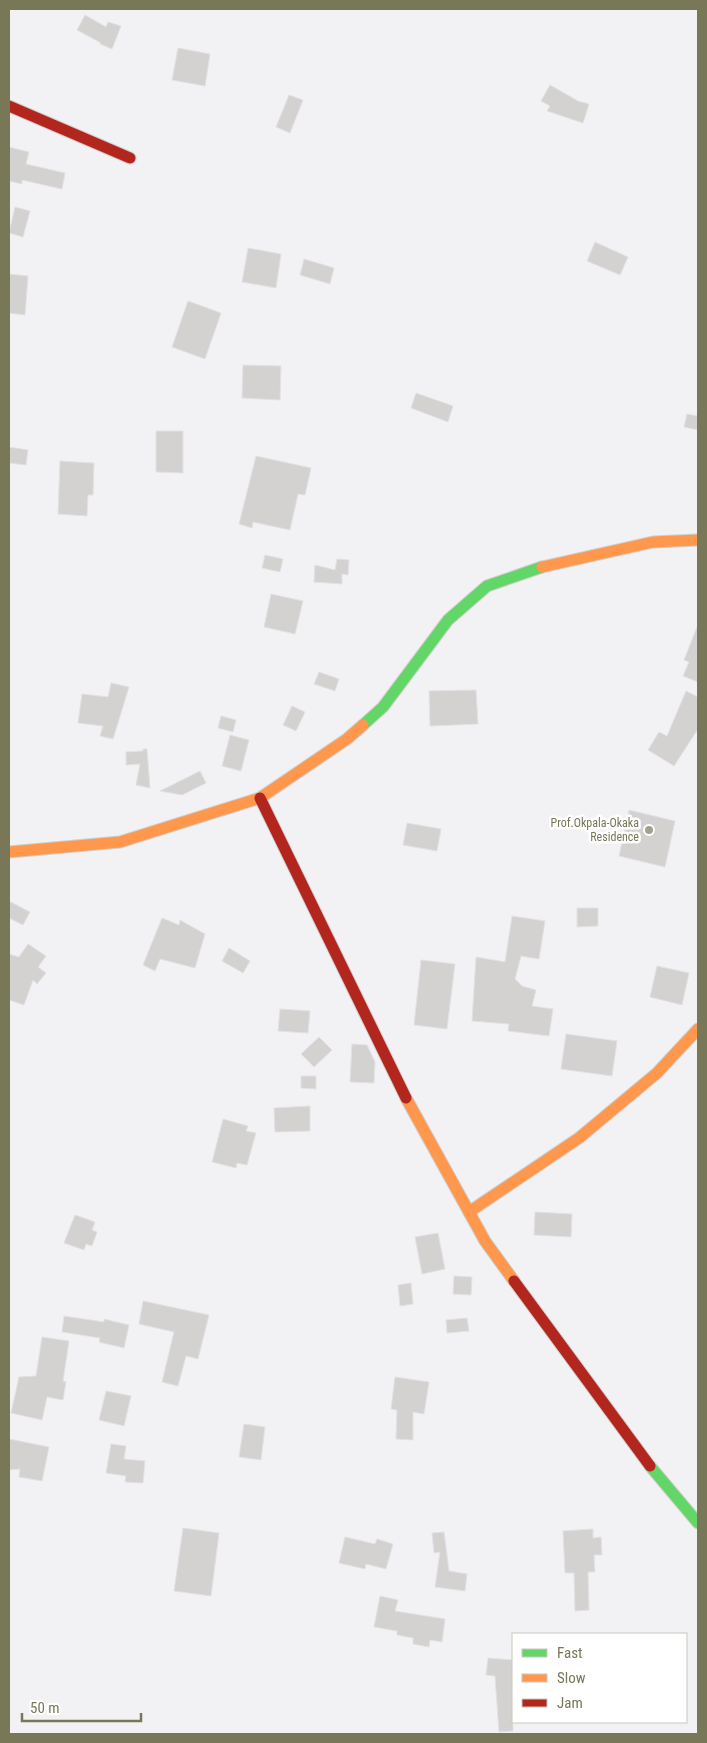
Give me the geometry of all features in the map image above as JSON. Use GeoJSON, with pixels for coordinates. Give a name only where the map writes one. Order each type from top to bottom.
{"type":"FeatureCollection","features":[{"type":"Feature","properties":{"kind":"street"},"geometry":{"type":"LineString","coordinates":[[9,106],[130,158]]}},
{"type":"Feature","properties":{"kind":"street"},"geometry":{"type":"LineString","coordinates":[[9,852],[120,842],[260,798],[347,739],[383,707],[448,620],[487,586],[534,569],[653,542],[698,540]]}},
{"type":"Feature","properties":{"kind":"street"},"geometry":{"type":"LineString","coordinates":[[260,798],[405,1096],[485,1241],[657,1476],[698,1523]]}},
{"type":"Feature","properties":{"kind":"street"},"geometry":{"type":"LineString","coordinates":[[469,1212],[578,1138],[657,1073],[698,1029]]}},
{"type":"Feature","properties":{"kind":"building"},"geometry":{"type":"Polygon","coordinates":[[[85,15],[106,27],[108,22],[121,26],[112,49],[77,30],[85,15]]]}},
{"type":"Feature","properties":{"kind":"building"},"geometry":{"type":"Polygon","coordinates":[[[178,48],[210,54],[205,86],[172,80],[178,48]]]}},
{"type":"Feature","properties":{"kind":"building"},"geometry":{"type":"Polygon","coordinates":[[[550,85],[578,101],[589,104],[583,123],[547,111],[550,106],[541,101],[550,85]]]}},
{"type":"Feature","properties":{"kind":"building"},"geometry":{"type":"Polygon","coordinates":[[[289,95],[303,100],[290,133],[276,127],[289,95]]]}},
{"type":"Feature","properties":{"kind":"building"},"geometry":{"type":"Polygon","coordinates":[[[9,147],[29,152],[26,164],[65,173],[62,189],[22,180],[22,184],[9,181],[9,147]]]}},
{"type":"Feature","properties":{"kind":"building"},"geometry":{"type":"Polygon","coordinates":[[[15,207],[30,211],[23,237],[9,233],[15,207]]]}},
{"type":"Feature","properties":{"kind":"building"},"geometry":{"type":"Polygon","coordinates":[[[595,242],[628,257],[620,275],[587,261],[595,242]]]}},
{"type":"Feature","properties":{"kind":"building"},"geometry":{"type":"Polygon","coordinates":[[[248,248],[281,254],[276,288],[242,282],[248,248]]]}},
{"type":"Feature","properties":{"kind":"building"},"geometry":{"type":"Polygon","coordinates":[[[304,259],[334,268],[330,284],[300,275],[304,259]]]}},
{"type":"Feature","properties":{"kind":"building"},"geometry":{"type":"Polygon","coordinates":[[[9,274],[28,276],[25,315],[9,313],[9,274]]]}},
{"type":"Feature","properties":{"kind":"building"},"geometry":{"type":"Polygon","coordinates":[[[188,301],[221,313],[205,359],[172,347],[188,301]]]}},
{"type":"Feature","properties":{"kind":"building"},"geometry":{"type":"Polygon","coordinates":[[[243,365],[281,366],[280,400],[242,398],[243,365]]]}},
{"type":"Feature","properties":{"kind":"building"},"geometry":{"type":"Polygon","coordinates":[[[416,393],[453,406],[448,422],[411,408],[416,393]]]}},
{"type":"Feature","properties":{"kind":"building"},"geometry":{"type":"Polygon","coordinates":[[[687,414],[698,416],[698,430],[684,427],[687,414]]]}},
{"type":"Feature","properties":{"kind":"building"},"geometry":{"type":"Polygon","coordinates":[[[156,431],[183,431],[183,473],[156,472],[156,431]]]}},
{"type":"Feature","properties":{"kind":"building"},"geometry":{"type":"Polygon","coordinates":[[[9,447],[28,450],[26,465],[9,463],[9,447]]]}},
{"type":"Feature","properties":{"kind":"building"},"geometry":{"type":"Polygon","coordinates":[[[256,456],[311,468],[305,495],[298,494],[290,530],[253,522],[252,528],[239,524],[256,456]]]}},
{"type":"Feature","properties":{"kind":"building"},"geometry":{"type":"Polygon","coordinates":[[[60,461],[94,463],[93,495],[88,495],[87,516],[58,514],[60,461]]]}},
{"type":"Feature","properties":{"kind":"building"},"geometry":{"type":"Polygon","coordinates":[[[265,555],[283,559],[280,572],[262,568],[265,555]]]}},
{"type":"Feature","properties":{"kind":"building"},"geometry":{"type":"Polygon","coordinates":[[[337,559],[349,560],[348,575],[342,574],[342,584],[314,582],[315,565],[335,570],[337,559]]]}},
{"type":"Feature","properties":{"kind":"building"},"geometry":{"type":"Polygon","coordinates":[[[271,594],[303,601],[295,634],[264,627],[271,594]]]}},
{"type":"Feature","properties":{"kind":"building"},"geometry":{"type":"Polygon","coordinates":[[[697,627],[698,682],[683,676],[689,662],[684,660],[697,627]]]}},
{"type":"Feature","properties":{"kind":"building"},"geometry":{"type":"Polygon","coordinates":[[[319,672],[339,679],[335,691],[314,684],[319,672]]]}},
{"type":"Feature","properties":{"kind":"building"},"geometry":{"type":"Polygon","coordinates":[[[111,683],[129,687],[113,739],[100,736],[103,726],[78,723],[82,694],[108,697],[111,683]]]}},
{"type":"Feature","properties":{"kind":"building"},"geometry":{"type":"Polygon","coordinates":[[[476,690],[478,724],[430,726],[429,691],[476,690]]]}},
{"type":"Feature","properties":{"kind":"building"},"geometry":{"type":"Polygon","coordinates":[[[686,691],[698,697],[698,729],[674,766],[648,750],[659,732],[667,736],[686,691]]]}},
{"type":"Feature","properties":{"kind":"building"},"geometry":{"type":"Polygon","coordinates":[[[292,706],[305,712],[296,731],[283,725],[292,706]]]}},
{"type":"Feature","properties":{"kind":"building"},"geometry":{"type":"Polygon","coordinates":[[[221,716],[236,720],[233,732],[218,728],[221,716]]]}},
{"type":"Feature","properties":{"kind":"building"},"geometry":{"type":"Polygon","coordinates":[[[230,735],[249,740],[241,771],[222,766],[230,735]]]}},
{"type":"Feature","properties":{"kind":"building"},"geometry":{"type":"Polygon","coordinates":[[[143,749],[147,749],[150,788],[136,785],[140,764],[126,765],[126,752],[143,751],[143,749]]]}},
{"type":"Feature","properties":{"kind":"building"},"geometry":{"type":"Polygon","coordinates":[[[200,771],[206,783],[182,795],[160,791],[200,771]]]}},
{"type":"Feature","properties":{"kind":"building","name":"Prof.Okpala-Okaka Residence"},"geometry":{"type":"Polygon","coordinates":[[[629,810],[675,821],[665,867],[619,856],[629,810]]]}},
{"type":"Feature","properties":{"kind":"building"},"geometry":{"type":"Polygon","coordinates":[[[407,823],[441,829],[437,851],[403,845],[407,823]]]}},
{"type":"Feature","properties":{"kind":"building"},"geometry":{"type":"Polygon","coordinates":[[[9,901],[30,912],[23,925],[9,918],[9,901]]]}},
{"type":"Feature","properties":{"kind":"building"},"geometry":{"type":"Polygon","coordinates":[[[577,908],[598,908],[598,926],[577,927],[577,908]]]}},
{"type":"Feature","properties":{"kind":"building"},"geometry":{"type":"Polygon","coordinates":[[[512,916],[545,921],[539,959],[521,956],[515,979],[522,986],[536,990],[532,1006],[553,1009],[549,1036],[508,1031],[509,1024],[472,1021],[476,957],[505,962],[512,916]]]}},
{"type":"Feature","properties":{"kind":"building"},"geometry":{"type":"Polygon","coordinates":[[[162,918],[179,925],[180,920],[205,934],[195,968],[160,959],[155,971],[143,965],[162,918]]]}},
{"type":"Feature","properties":{"kind":"building"},"geometry":{"type":"Polygon","coordinates":[[[28,944],[46,956],[38,967],[46,973],[37,984],[33,980],[24,1005],[9,1000],[9,954],[19,957],[28,944]]]}},
{"type":"Feature","properties":{"kind":"building"},"geometry":{"type":"Polygon","coordinates":[[[229,948],[250,961],[243,973],[222,961],[229,948]]]}},
{"type":"Feature","properties":{"kind":"building"},"geometry":{"type":"Polygon","coordinates":[[[421,960],[455,964],[447,1029],[414,1025],[421,960]]]}},
{"type":"Feature","properties":{"kind":"building"},"geometry":{"type":"Polygon","coordinates":[[[657,966],[689,973],[682,1005],[650,997],[657,966]]]}},
{"type":"Feature","properties":{"kind":"building"},"geometry":{"type":"Polygon","coordinates":[[[280,1009],[310,1011],[308,1033],[278,1031],[280,1009]]]}},
{"type":"Feature","properties":{"kind":"building"},"geometry":{"type":"Polygon","coordinates":[[[566,1034],[617,1041],[612,1076],[561,1069],[566,1034]]]}},
{"type":"Feature","properties":{"kind":"building"},"geometry":{"type":"Polygon","coordinates":[[[319,1037],[332,1050],[314,1067],[301,1054],[319,1037]]]}},
{"type":"Feature","properties":{"kind":"building"},"geometry":{"type":"Polygon","coordinates":[[[352,1044],[367,1045],[375,1062],[374,1083],[350,1082],[352,1044]]]}},
{"type":"Feature","properties":{"kind":"building"},"geometry":{"type":"Polygon","coordinates":[[[301,1076],[316,1076],[316,1089],[301,1088],[301,1076]]]}},
{"type":"Feature","properties":{"kind":"building"},"geometry":{"type":"Polygon","coordinates":[[[310,1106],[310,1131],[275,1132],[274,1108],[310,1106]]]}},
{"type":"Feature","properties":{"kind":"building"},"geometry":{"type":"Polygon","coordinates":[[[223,1119],[248,1126],[246,1131],[256,1133],[247,1165],[237,1163],[236,1168],[212,1162],[223,1119]]]}},
{"type":"Feature","properties":{"kind":"building"},"geometry":{"type":"Polygon","coordinates":[[[535,1212],[572,1214],[571,1237],[534,1235],[535,1212]]]}},
{"type":"Feature","properties":{"kind":"building"},"geometry":{"type":"Polygon","coordinates":[[[75,1215],[95,1222],[92,1230],[97,1232],[92,1246],[86,1244],[84,1250],[64,1243],[75,1215]]]}},
{"type":"Feature","properties":{"kind":"building"},"geometry":{"type":"Polygon","coordinates":[[[438,1233],[445,1269],[422,1274],[415,1237],[438,1233]]]}},
{"type":"Feature","properties":{"kind":"building"},"geometry":{"type":"Polygon","coordinates":[[[454,1276],[472,1277],[471,1295],[453,1294],[454,1276]]]}},
{"type":"Feature","properties":{"kind":"building"},"geometry":{"type":"Polygon","coordinates":[[[411,1283],[413,1304],[400,1306],[398,1285],[411,1283]]]}},
{"type":"Feature","properties":{"kind":"building"},"geometry":{"type":"Polygon","coordinates":[[[143,1301],[209,1315],[198,1359],[186,1356],[178,1386],[162,1382],[174,1332],[139,1324],[143,1301]]]}},
{"type":"Feature","properties":{"kind":"building"},"geometry":{"type":"Polygon","coordinates":[[[64,1316],[104,1322],[104,1319],[129,1325],[124,1348],[99,1342],[100,1338],[62,1332],[64,1316]]]}},
{"type":"Feature","properties":{"kind":"building"},"geometry":{"type":"Polygon","coordinates":[[[467,1318],[469,1331],[447,1333],[446,1320],[467,1318]]]}},
{"type":"Feature","properties":{"kind":"building"},"geometry":{"type":"Polygon","coordinates":[[[42,1337],[69,1341],[63,1381],[66,1382],[63,1400],[47,1397],[42,1420],[11,1413],[19,1377],[36,1376],[42,1337]]]}},
{"type":"Feature","properties":{"kind":"building"},"geometry":{"type":"Polygon","coordinates":[[[395,1377],[429,1382],[424,1414],[413,1412],[413,1440],[396,1439],[397,1410],[391,1409],[395,1377]]]}},
{"type":"Feature","properties":{"kind":"building"},"geometry":{"type":"Polygon","coordinates":[[[106,1391],[131,1396],[124,1426],[99,1420],[106,1391]]]}},
{"type":"Feature","properties":{"kind":"building"},"geometry":{"type":"Polygon","coordinates":[[[244,1424],[265,1427],[261,1460],[239,1457],[244,1424]]]}},
{"type":"Feature","properties":{"kind":"building"},"geometry":{"type":"Polygon","coordinates":[[[9,1439],[49,1447],[42,1481],[19,1477],[20,1469],[9,1470],[9,1439]]]}},
{"type":"Feature","properties":{"kind":"building"},"geometry":{"type":"Polygon","coordinates":[[[111,1444],[126,1446],[124,1459],[145,1461],[143,1483],[125,1482],[126,1476],[106,1473],[111,1444]]]}},
{"type":"Feature","properties":{"kind":"building"},"geometry":{"type":"Polygon","coordinates":[[[183,1528],[219,1533],[211,1596],[174,1591],[183,1528]]]}},
{"type":"Feature","properties":{"kind":"building"},"geometry":{"type":"Polygon","coordinates":[[[593,1529],[593,1538],[601,1537],[602,1555],[594,1555],[595,1572],[588,1572],[589,1610],[575,1611],[574,1573],[565,1573],[563,1531],[593,1529]]]}},
{"type":"Feature","properties":{"kind":"building"},"geometry":{"type":"Polygon","coordinates":[[[444,1532],[449,1571],[467,1574],[465,1591],[435,1587],[440,1552],[434,1553],[432,1533],[444,1532]]]}},
{"type":"Feature","properties":{"kind":"building"},"geometry":{"type":"Polygon","coordinates":[[[345,1537],[375,1544],[377,1539],[393,1544],[386,1569],[366,1564],[365,1569],[339,1563],[345,1537]]]}},
{"type":"Feature","properties":{"kind":"building"},"geometry":{"type":"Polygon","coordinates":[[[380,1596],[398,1600],[395,1611],[445,1619],[442,1642],[430,1640],[429,1647],[413,1644],[413,1638],[397,1635],[397,1631],[374,1627],[380,1596]]]}},
{"type":"Feature","properties":{"kind":"building"},"geometry":{"type":"Polygon","coordinates":[[[488,1658],[512,1660],[513,1731],[499,1732],[495,1676],[486,1675],[488,1658]]]}},
{"type":"Feature","properties":{"kind":"traffic: fast"},"geometry":{"type":"LineString","coordinates":[[363,725],[383,707],[448,620],[487,586],[542,567]]}},
{"type":"Feature","properties":{"kind":"traffic: fast"},"geometry":{"type":"LineString","coordinates":[[650,1466],[698,1523]]}},
{"type":"Feature","properties":{"kind":"traffic: slow"},"geometry":{"type":"LineString","coordinates":[[542,567],[653,542],[698,540]]}},
{"type":"Feature","properties":{"kind":"traffic: slow"},"geometry":{"type":"LineString","coordinates":[[9,852],[120,842],[260,798],[347,739],[363,725]]}},
{"type":"Feature","properties":{"kind":"traffic: slow"},"geometry":{"type":"LineString","coordinates":[[469,1212],[579,1138],[657,1073],[698,1029]]}},
{"type":"Feature","properties":{"kind":"traffic: slow"},"geometry":{"type":"LineString","coordinates":[[406,1098],[485,1241],[514,1281]]}},
{"type":"Feature","properties":{"kind":"traffic: jam"},"geometry":{"type":"LineString","coordinates":[[9,106],[130,158]]}},
{"type":"Feature","properties":{"kind":"traffic: jam"},"geometry":{"type":"LineString","coordinates":[[260,798],[406,1098]]}},
{"type":"Feature","properties":{"kind":"traffic: jam"},"geometry":{"type":"LineString","coordinates":[[514,1281],[650,1466]]}},
{"type":"Feature","properties":{"kind":"place","name":"Prof.Okpala-Okaka Residence"},"geometry":{"type":"Point","coordinates":[649,830]}}]}
